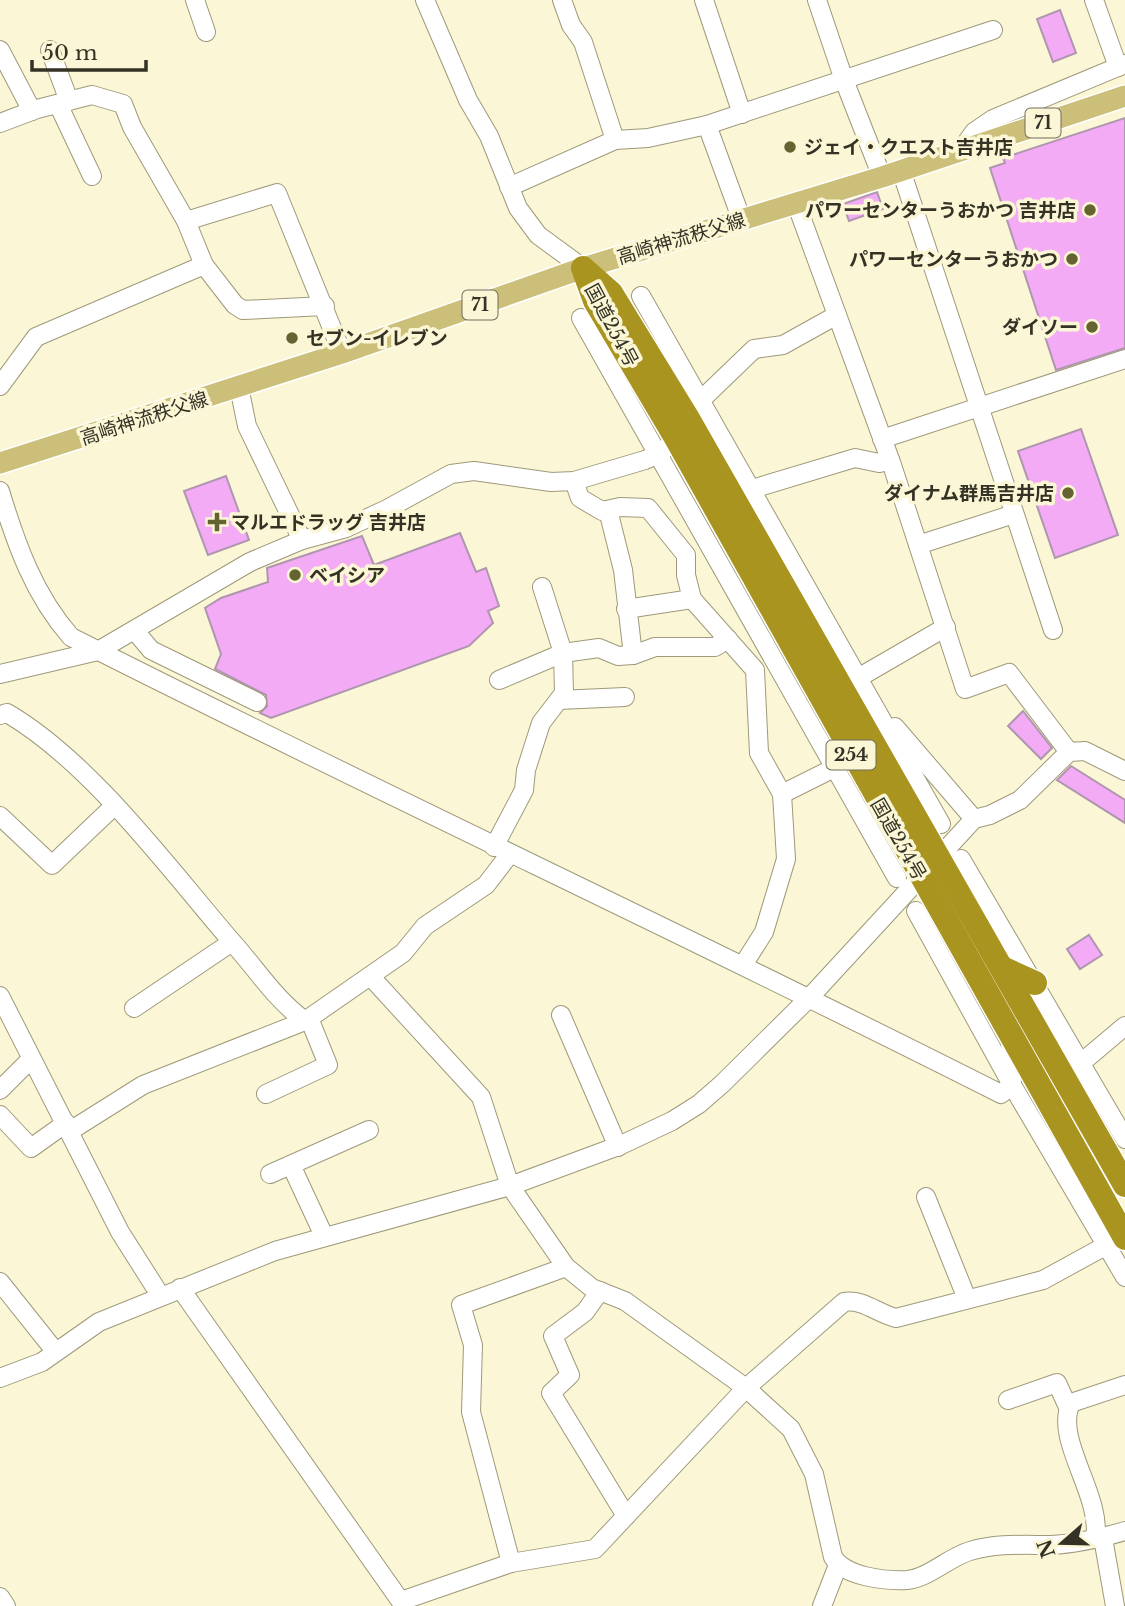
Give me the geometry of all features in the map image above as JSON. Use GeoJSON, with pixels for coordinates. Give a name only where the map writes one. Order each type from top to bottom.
{"type":"FeatureCollection","features":[{"type":"Feature","properties":{"kind":"highway","name":"国道254号"},"geometry":{"type":"LineString","coordinates":[[583,268],[611,293],[675,397],[857,716],[950,857],[1002,968],[1125,1185]]}},
{"type":"Feature","properties":{"kind":"highway","name":"国道254号"},"geometry":{"type":"LineString","coordinates":[[583,268],[595,301],[668,446],[872,791],[909,877],[1010,1037],[1116,1241]]}},
{"type":"Feature","properties":{"kind":"highway"},"geometry":{"type":"LineString","coordinates":[[1002,968],[1035,983]]}},
{"type":"Feature","properties":{"kind":"main road","name":"高崎神流秩父線"},"geometry":{"type":"LineString","coordinates":[[0,463],[342,353],[583,268],[892,174],[1125,96]]}},
{"type":"Feature","properties":{"kind":"street"},"geometry":{"type":"LineString","coordinates":[[195,0],[206,33]]}},
{"type":"Feature","properties":{"kind":"street"},"geometry":{"type":"LineString","coordinates":[[425,0],[468,100],[489,136],[518,208],[538,235],[583,268]]}},
{"type":"Feature","properties":{"kind":"street"},"geometry":{"type":"LineString","coordinates":[[562,0],[571,25],[583,42],[615,140]]}},
{"type":"Feature","properties":{"kind":"street"},"geometry":{"type":"LineString","coordinates":[[704,0],[742,114]]}},
{"type":"Feature","properties":{"kind":"street"},"geometry":{"type":"LineString","coordinates":[[817,0],[844,80],[892,174],[979,407],[1053,630]]}},
{"type":"Feature","properties":{"kind":"street"},"geometry":{"type":"LineString","coordinates":[[961,150],[974,132],[993,118],[1122,66],[1094,0]]}},
{"type":"Feature","properties":{"kind":"street"},"geometry":{"type":"LineString","coordinates":[[509,187],[615,140],[648,138],[706,125],[993,30]]}},
{"type":"Feature","properties":{"kind":"street"},"geometry":{"type":"LineString","coordinates":[[0,50],[32,111]]}},
{"type":"Feature","properties":{"kind":"street"},"geometry":{"type":"LineString","coordinates":[[50,50],[64,102],[92,176]]}},
{"type":"Feature","properties":{"kind":"street"},"geometry":{"type":"LineString","coordinates":[[0,123],[32,111],[92,95],[123,104],[132,127],[186,221],[204,265],[235,305],[243,310],[325,306]]}},
{"type":"Feature","properties":{"kind":"street"},"geometry":{"type":"LineString","coordinates":[[706,125],[741,218]]}},
{"type":"Feature","properties":{"kind":"street"},"geometry":{"type":"LineString","coordinates":[[186,221],[276,193],[325,306],[342,353]]}},
{"type":"Feature","properties":{"kind":"street"},"geometry":{"type":"LineString","coordinates":[[796,203],[890,460],[965,689],[1009,673],[1069,752]]}},
{"type":"Feature","properties":{"kind":"street"},"geometry":{"type":"LineString","coordinates":[[0,386],[36,337],[204,265]]}},
{"type":"Feature","properties":{"kind":"street"},"geometry":{"type":"LineString","coordinates":[[641,296],[941,824]]}},
{"type":"Feature","properties":{"kind":"street"},"geometry":{"type":"LineString","coordinates":[[701,400],[754,349],[783,345],[837,315]]}},
{"type":"Feature","properties":{"kind":"street"},"geometry":{"type":"LineString","coordinates":[[582,318],[668,446],[832,764],[909,877]]}},
{"type":"Feature","properties":{"kind":"street"},"geometry":{"type":"LineString","coordinates":[[882,439],[1125,359]]}},
{"type":"Feature","properties":{"kind":"street"},"geometry":{"type":"LineString","coordinates":[[239,387],[247,426],[302,540]]}},
{"type":"Feature","properties":{"kind":"street"},"geometry":{"type":"LineString","coordinates":[[675,397],[711,418]]}},
{"type":"Feature","properties":{"kind":"street"},"geometry":{"type":"LineString","coordinates":[[0,674],[98,651],[250,562],[302,540],[367,519],[451,474],[474,471],[551,482],[574,481],[668,446]]}},
{"type":"Feature","properties":{"kind":"street"},"geometry":{"type":"LineString","coordinates":[[752,489],[855,458],[879,463],[890,460]]}},
{"type":"Feature","properties":{"kind":"street"},"geometry":{"type":"LineString","coordinates":[[574,481],[580,498],[602,511],[648,508],[687,555],[686,575],[692,599],[755,670],[759,753],[782,794],[786,859],[764,932],[743,965]]}},
{"type":"Feature","properties":{"kind":"street"},"geometry":{"type":"LineString","coordinates":[[0,491],[5,527],[40,597],[71,637],[502,851],[810,997],[1001,1094],[1012,1085]]}},
{"type":"Feature","properties":{"kind":"street"},"geometry":{"type":"LineString","coordinates":[[608,509],[623,570],[634,655]]}},
{"type":"Feature","properties":{"kind":"street"},"geometry":{"type":"LineString","coordinates":[[918,545],[1014,513]]}},
{"type":"Feature","properties":{"kind":"street"},"geometry":{"type":"LineString","coordinates":[[0,1115],[31,1148],[143,1085],[307,1020],[403,953],[425,926],[486,885],[502,851],[524,790],[541,723],[564,693],[563,653],[542,587]]}},
{"type":"Feature","properties":{"kind":"street"},"geometry":{"type":"LineString","coordinates":[[626,608],[692,599]]}},
{"type":"Feature","properties":{"kind":"street"},"geometry":{"type":"LineString","coordinates":[[857,676],[946,627]]}},
{"type":"Feature","properties":{"kind":"street"},"geometry":{"type":"LineString","coordinates":[[135,631],[151,650],[257,702]]}},
{"type":"Feature","properties":{"kind":"street"},"geometry":{"type":"LineString","coordinates":[[499,680],[563,653],[599,648],[618,656],[634,655],[656,647],[715,647],[728,639]]}},
{"type":"Feature","properties":{"kind":"street"},"geometry":{"type":"LineString","coordinates":[[857,676],[857,716]]}},
{"type":"Feature","properties":{"kind":"street"},"geometry":{"type":"LineString","coordinates":[[559,699],[625,697]]}},
{"type":"Feature","properties":{"kind":"street"},"geometry":{"type":"LineString","coordinates":[[0,715],[7,713],[25,724],[96,785],[283,1004],[307,1020],[328,1065],[266,1094]]}},
{"type":"Feature","properties":{"kind":"street"},"geometry":{"type":"LineString","coordinates":[[888,732],[895,727],[974,819]]}},
{"type":"Feature","properties":{"kind":"street"},"geometry":{"type":"LineString","coordinates":[[0,1378],[42,1363],[55,1351],[99,1322],[160,1295],[324,1236],[510,1186],[618,1147],[672,1121],[699,1104],[810,997],[909,877],[950,857],[974,819],[1020,800],[1069,752],[1085,751],[1125,771]]}},
{"type":"Feature","properties":{"kind":"street"},"geometry":{"type":"LineString","coordinates":[[832,764],[872,791]]}},
{"type":"Feature","properties":{"kind":"street"},"geometry":{"type":"LineString","coordinates":[[782,794],[832,764]]}},
{"type":"Feature","properties":{"kind":"street"},"geometry":{"type":"LineString","coordinates":[[0,816],[52,865],[114,806]]}},
{"type":"Feature","properties":{"kind":"street"},"geometry":{"type":"LineString","coordinates":[[950,857],[1035,983],[1125,1139]]}},
{"type":"Feature","properties":{"kind":"street"},"geometry":{"type":"LineString","coordinates":[[916,911],[1012,1085],[1116,1241],[1125,1277]]}},
{"type":"Feature","properties":{"kind":"street"},"geometry":{"type":"LineString","coordinates":[[134,1008],[232,942]]}},
{"type":"Feature","properties":{"kind":"street"},"geometry":{"type":"LineString","coordinates":[[371,977],[481,1097],[510,1186],[566,1266],[600,1291],[625,1301],[746,1388],[791,1429],[806,1453],[838,1565],[822,1606]]}},
{"type":"Feature","properties":{"kind":"street"},"geometry":{"type":"LineString","coordinates":[[0,996],[30,1060],[68,1127],[120,1232],[160,1295]]}},
{"type":"Feature","properties":{"kind":"street"},"geometry":{"type":"LineString","coordinates":[[561,1015],[618,1147]]}},
{"type":"Feature","properties":{"kind":"street"},"geometry":{"type":"LineString","coordinates":[[1082,1063],[1125,1026]]}},
{"type":"Feature","properties":{"kind":"street"},"geometry":{"type":"LineString","coordinates":[[1010,1037],[1012,1085]]}},
{"type":"Feature","properties":{"kind":"street"},"geometry":{"type":"LineString","coordinates":[[0,1090],[30,1060]]}},
{"type":"Feature","properties":{"kind":"street"},"geometry":{"type":"LineString","coordinates":[[270,1174],[369,1130]]}},
{"type":"Feature","properties":{"kind":"street"},"geometry":{"type":"LineString","coordinates":[[291,1165],[324,1236]]}},
{"type":"Feature","properties":{"kind":"street"},"geometry":{"type":"LineString","coordinates":[[926,1198],[967,1300]]}},
{"type":"Feature","properties":{"kind":"street"},"geometry":{"type":"LineString","coordinates":[[180,1288],[402,1603],[511,1563],[578,1554],[594,1549],[746,1388],[844,1302],[857,1300],[883,1315],[896,1318],[1043,1280],[1116,1241]]}},
{"type":"Feature","properties":{"kind":"street"},"geometry":{"type":"LineString","coordinates":[[511,1563],[471,1412],[473,1345],[461,1305],[566,1266]]}},
{"type":"Feature","properties":{"kind":"street"},"geometry":{"type":"LineString","coordinates":[[0,1282],[55,1351]]}},
{"type":"Feature","properties":{"kind":"street"},"geometry":{"type":"LineString","coordinates":[[600,1291],[585,1312],[553,1336],[570,1375],[551,1393],[626,1516]]}},
{"type":"Feature","properties":{"kind":"street"},"geometry":{"type":"LineString","coordinates":[[1009,1400],[1057,1382],[1068,1408],[1068,1434],[1089,1491],[1115,1606]]}},
{"type":"Feature","properties":{"kind":"street"},"geometry":{"type":"LineString","coordinates":[[1068,1408],[1071,1403],[1125,1385]]}},
{"type":"Feature","properties":{"kind":"street"},"geometry":{"type":"LineString","coordinates":[[838,1565],[852,1573],[906,1580],[919,1577],[954,1556],[973,1550],[1011,1544],[1053,1545],[1099,1539],[1125,1531]]}},
{"type":"Feature","properties":{"kind":"street"},"geometry":{"type":"LineString","coordinates":[[0,1597],[6,1606]]}},
{"type":"Feature","properties":{"kind":"building"},"geometry":{"type":"Polygon","coordinates":[[[1060,10],[1076,53],[1053,62],[1037,19],[1060,10]]]}},
{"type":"Feature","properties":{"kind":"building","name":"パワーセンターうおかつ"},"geometry":{"type":"Polygon","coordinates":[[[1125,118],[1125,348],[1056,370],[990,168],[1005,163],[1003,158],[1125,118]]]}},
{"type":"Feature","properties":{"kind":"building"},"geometry":{"type":"Polygon","coordinates":[[[877,192],[883,209],[849,221],[843,204],[877,192]]]}},
{"type":"Feature","properties":{"kind":"building","name":"ダイナム群馬吉井店"},"geometry":{"type":"Polygon","coordinates":[[[1081,429],[1118,535],[1055,558],[1018,451],[1081,429]]]}},
{"type":"Feature","properties":{"kind":"building"},"geometry":{"type":"Polygon","coordinates":[[[226,476],[249,540],[208,555],[184,491],[226,476]]]}},
{"type":"Feature","properties":{"kind":"building"},"geometry":{"type":"Polygon","coordinates":[[[460,533],[476,572],[486,568],[499,606],[488,611],[493,623],[469,646],[271,718],[260,713],[267,706],[266,695],[215,669],[221,654],[205,608],[221,598],[268,582],[267,568],[362,536],[374,565],[460,533]]]}},
{"type":"Feature","properties":{"kind":"building"},"geometry":{"type":"Polygon","coordinates":[[[1023,711],[1052,748],[1041,759],[1008,726],[1023,711]]]}},
{"type":"Feature","properties":{"kind":"building"},"geometry":{"type":"Polygon","coordinates":[[[1071,766],[1125,800],[1125,823],[1057,780],[1071,766]]]}},
{"type":"Feature","properties":{"kind":"building"},"geometry":{"type":"Polygon","coordinates":[[[1089,935],[1102,955],[1080,969],[1067,949],[1089,935]]]}},
{"type":"Feature","properties":{"kind":"place","name":"ジェイ・クエスト吉井店"},"geometry":{"type":"Point","coordinates":[790,147]}},
{"type":"Feature","properties":{"kind":"place","name":"パワーセンターうおかつ 吉井店"},"geometry":{"type":"Point","coordinates":[1090,210]}},
{"type":"Feature","properties":{"kind":"place","name":"パワーセンターうおかつ"},"geometry":{"type":"Point","coordinates":[1072,259]}},
{"type":"Feature","properties":{"kind":"place","name":"ダイソー"},"geometry":{"type":"Point","coordinates":[1092,327]}},
{"type":"Feature","properties":{"kind":"place","name":"セブン-イレブン"},"geometry":{"type":"Point","coordinates":[292,338]}},
{"type":"Feature","properties":{"kind":"place","name":"ダイナム群馬吉井店"},"geometry":{"type":"Point","coordinates":[1068,493]}},
{"type":"Feature","properties":{"kind":"place","name":"マルエドラッグ 吉井店"},"geometry":{"type":"Point","coordinates":[217,522]}},
{"type":"Feature","properties":{"kind":"place","name":"ベイシア"},"geometry":{"type":"Point","coordinates":[295,575]}}]}
